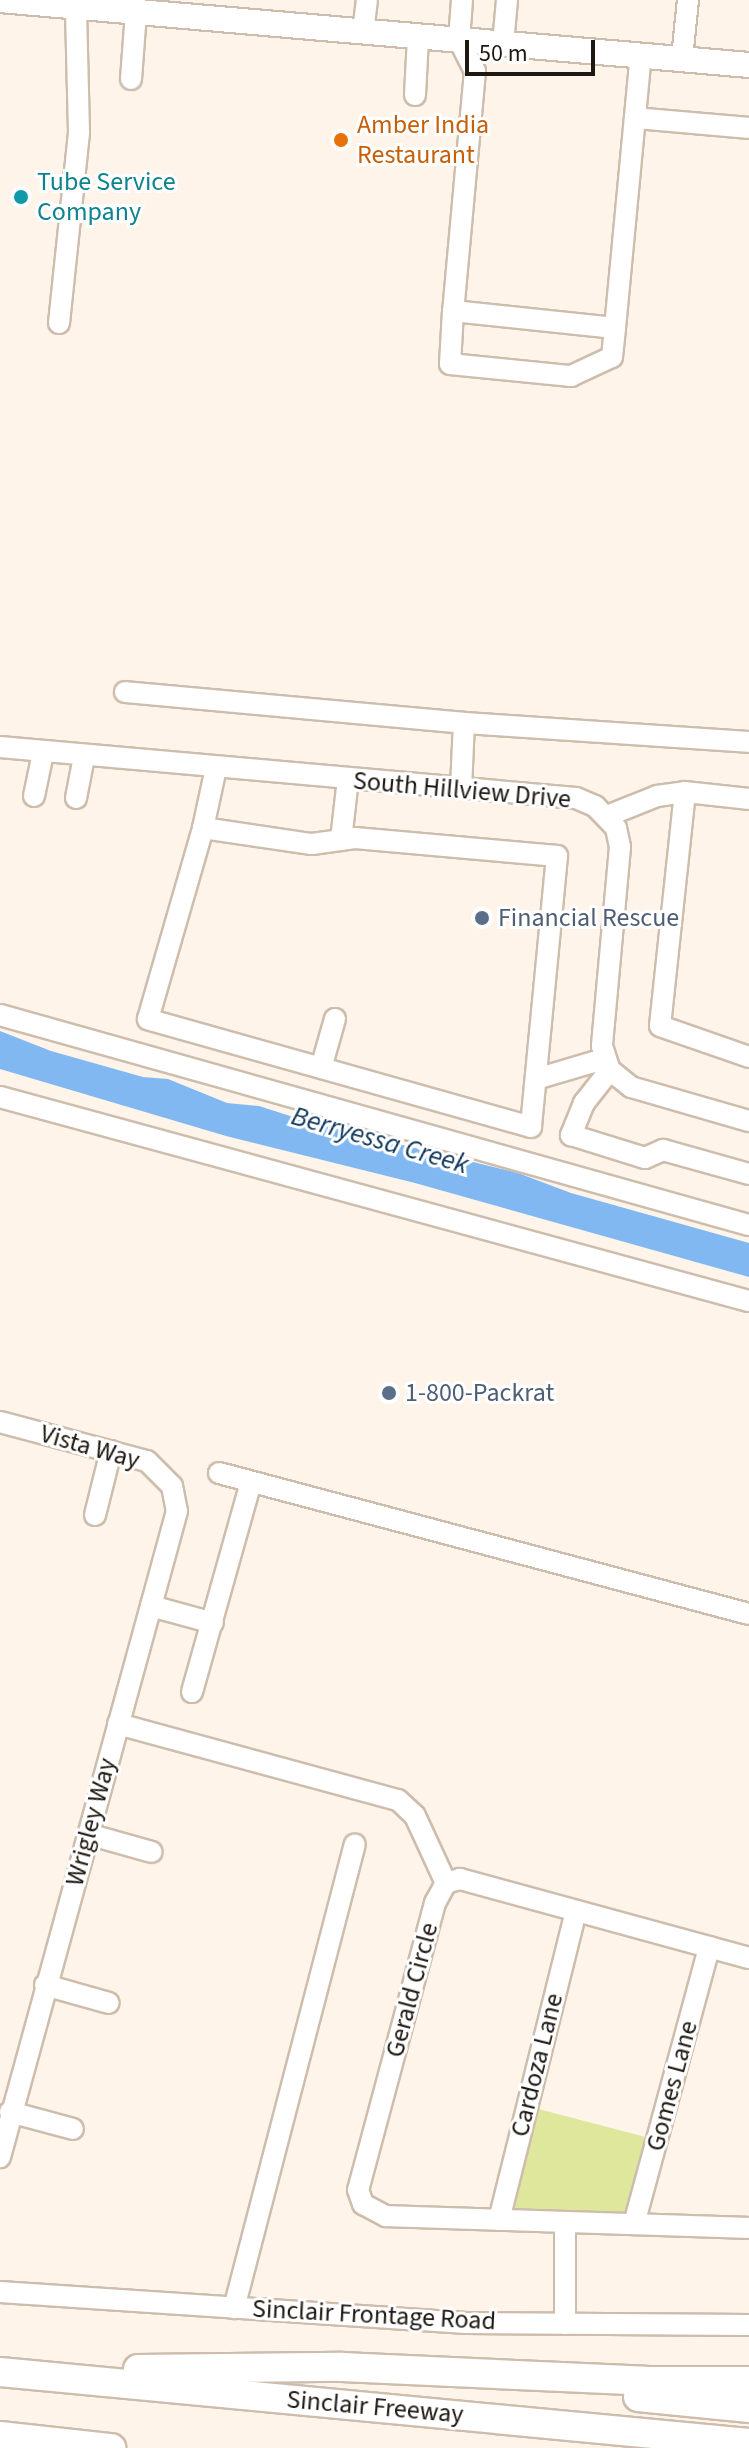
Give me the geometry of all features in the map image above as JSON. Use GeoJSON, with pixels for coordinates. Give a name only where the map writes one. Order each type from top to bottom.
{"type":"FeatureCollection","features":[{"type":"Feature","properties":{"kind":"highway"},"geometry":{"type":"LineString","coordinates":[[342,2367],[749,2408]]}},
{"type":"Feature","properties":{"kind":"highway"},"geometry":{"type":"LineString","coordinates":[[0,2371],[342,2367],[631,2380],[749,2381]]}},
{"type":"Feature","properties":{"kind":"highway","name":"Sinclair Freeway"},"geometry":{"type":"LineString","coordinates":[[0,2371],[699,2442],[749,2443]]}},
{"type":"Feature","properties":{"kind":"highway"},"geometry":{"type":"LineString","coordinates":[[0,2436],[98,2447]]}},
{"type":"Feature","properties":{"kind":"main road"},"geometry":{"type":"LineString","coordinates":[[0,0],[92,5],[136,12],[749,65]]}},
{"type":"Feature","properties":{"kind":"street"},"geometry":{"type":"LineString","coordinates":[[363,32],[367,0]]}},
{"type":"Feature","properties":{"kind":"street"},"geometry":{"type":"LineString","coordinates":[[462,0],[459,40],[475,71],[450,364],[571,376],[612,357],[641,54]]}},
{"type":"Feature","properties":{"kind":"street"},"geometry":{"type":"LineString","coordinates":[[503,44],[507,0]]}},
{"type":"Feature","properties":{"kind":"street"},"geometry":{"type":"LineString","coordinates":[[682,58],[688,0]]}},
{"type":"Feature","properties":{"kind":"street"},"geometry":{"type":"LineString","coordinates":[[59,323],[92,5]]}},
{"type":"Feature","properties":{"kind":"street"},"geometry":{"type":"LineString","coordinates":[[131,79],[136,12]]}},
{"type":"Feature","properties":{"kind":"street"},"geometry":{"type":"LineString","coordinates":[[415,95],[418,37]]}},
{"type":"Feature","properties":{"kind":"street"},"geometry":{"type":"LineString","coordinates":[[635,118],[749,128]]}},
{"type":"Feature","properties":{"kind":"street"},"geometry":{"type":"LineString","coordinates":[[453,311],[615,328]]}},
{"type":"Feature","properties":{"kind":"street"},"geometry":{"type":"LineString","coordinates":[[125,692],[464,723],[749,742]]}},
{"type":"Feature","properties":{"kind":"street"},"geometry":{"type":"LineString","coordinates":[[461,788],[464,723]]}},
{"type":"Feature","properties":{"kind":"street","name":"South Hillview Drive"},"geometry":{"type":"LineString","coordinates":[[0,747],[84,757],[576,798],[607,816],[616,828],[620,847],[602,1046],[607,1064]]}},
{"type":"Feature","properties":{"kind":"street"},"geometry":{"type":"LineString","coordinates":[[34,796],[43,753]]}},
{"type":"Feature","properties":{"kind":"street"},"geometry":{"type":"LineString","coordinates":[[76,798],[84,757]]}},
{"type":"Feature","properties":{"kind":"street"},"geometry":{"type":"LineString","coordinates":[[203,828],[312,844],[355,838],[557,856],[531,1127],[148,1019],[203,828],[216,768]]}},
{"type":"Feature","properties":{"kind":"street"},"geometry":{"type":"LineString","coordinates":[[341,840],[348,779]]}},
{"type":"Feature","properties":{"kind":"street"},"geometry":{"type":"LineString","coordinates":[[607,816],[657,796],[685,792],[749,799]]}},
{"type":"Feature","properties":{"kind":"street"},"geometry":{"type":"LineString","coordinates":[[685,792],[660,1026],[749,1057]]}},
{"type":"Feature","properties":{"kind":"street"},"geometry":{"type":"LineString","coordinates":[[0,1015],[749,1225]]}},
{"type":"Feature","properties":{"kind":"street"},"geometry":{"type":"LineString","coordinates":[[321,1068],[335,1019]]}},
{"type":"Feature","properties":{"kind":"street"},"geometry":{"type":"LineString","coordinates":[[536,1079],[607,1064]]}},
{"type":"Feature","properties":{"kind":"street"},"geometry":{"type":"LineString","coordinates":[[607,1064],[631,1087],[749,1121]]}},
{"type":"Feature","properties":{"kind":"street"},"geometry":{"type":"LineString","coordinates":[[607,1064],[584,1103],[571,1135],[645,1158],[663,1150],[749,1174]]}},
{"type":"Feature","properties":{"kind":"street"},"geometry":{"type":"LineString","coordinates":[[0,1097],[749,1301]]}},
{"type":"Feature","properties":{"kind":"street","name":"Vista Way"},"geometry":{"type":"LineString","coordinates":[[0,1422],[147,1461],[172,1486]]}},
{"type":"Feature","properties":{"kind":"street"},"geometry":{"type":"LineString","coordinates":[[95,1515],[111,1451]]}},
{"type":"Feature","properties":{"kind":"street"},"geometry":{"type":"LineString","coordinates":[[219,1473],[749,1614]]}},
{"type":"Feature","properties":{"kind":"street"},"geometry":{"type":"LineString","coordinates":[[192,1692],[251,1482]]}},
{"type":"Feature","properties":{"kind":"street","name":"Wrigley Way"},"geometry":{"type":"LineString","coordinates":[[0,2157],[177,1511],[172,1486]]}},
{"type":"Feature","properties":{"kind":"street"},"geometry":{"type":"LineString","coordinates":[[151,1606],[213,1623]]}},
{"type":"Feature","properties":{"kind":"street"},"geometry":{"type":"LineString","coordinates":[[118,1724],[398,1800],[415,1816],[446,1883],[460,1879],[749,1958]]}},
{"type":"Feature","properties":{"kind":"street"},"geometry":{"type":"LineString","coordinates":[[88,1834],[152,1852]]}},
{"type":"Feature","properties":{"kind":"street"},"geometry":{"type":"LineString","coordinates":[[234,2308],[355,1845]]}},
{"type":"Feature","properties":{"kind":"street","name":"Gerald Circle"},"geometry":{"type":"LineString","coordinates":[[446,1883],[435,1903],[358,2190],[363,2204],[386,2216],[749,2228]]}},
{"type":"Feature","properties":{"kind":"street","name":"Cardoza Lane"},"geometry":{"type":"LineString","coordinates":[[499,2220],[576,1911]]}},
{"type":"Feature","properties":{"kind":"street","name":"Gomes Lane"},"geometry":{"type":"LineString","coordinates":[[634,2224],[709,1947]]}},
{"type":"Feature","properties":{"kind":"street"},"geometry":{"type":"LineString","coordinates":[[45,1985],[109,2003]]}},
{"type":"Feature","properties":{"kind":"street"},"geometry":{"type":"LineString","coordinates":[[10,2112],[73,2129]]}},
{"type":"Feature","properties":{"kind":"street"},"geometry":{"type":"LineString","coordinates":[[565,2222],[565,2324]]}},
{"type":"Feature","properties":{"kind":"street","name":"Sinclair Frontage Road"},"geometry":{"type":"LineString","coordinates":[[0,2292],[466,2323],[749,2325]]}},
{"type":"Feature","properties":{"kind":"green space"},"geometry":{"type":"Polygon","coordinates":[[[527,2106],[657,2140],[634,2224],[499,2220],[527,2106]]]}},
{"type":"Feature","properties":{"kind":"water","name":"Berryessa Creek"},"geometry":{"type":"Polygon","coordinates":[[[0,1031],[51,1051],[143,1077],[168,1079],[227,1103],[259,1106],[312,1123],[518,1173],[571,1193],[749,1243],[749,1277],[415,1183],[226,1136],[0,1069],[0,1031]]]}},
{"type":"Feature","properties":{"kind":"place","name":"Amber India Restaurant"},"geometry":{"type":"Point","coordinates":[341,140]}},
{"type":"Feature","properties":{"kind":"place","name":"Tube Service Company"},"geometry":{"type":"Point","coordinates":[21,197]}},
{"type":"Feature","properties":{"kind":"place","name":"Financial Rescue"},"geometry":{"type":"Point","coordinates":[482,918]}},
{"type":"Feature","properties":{"kind":"place","name":"1-800-Packrat"},"geometry":{"type":"Point","coordinates":[389,1393]}}]}
